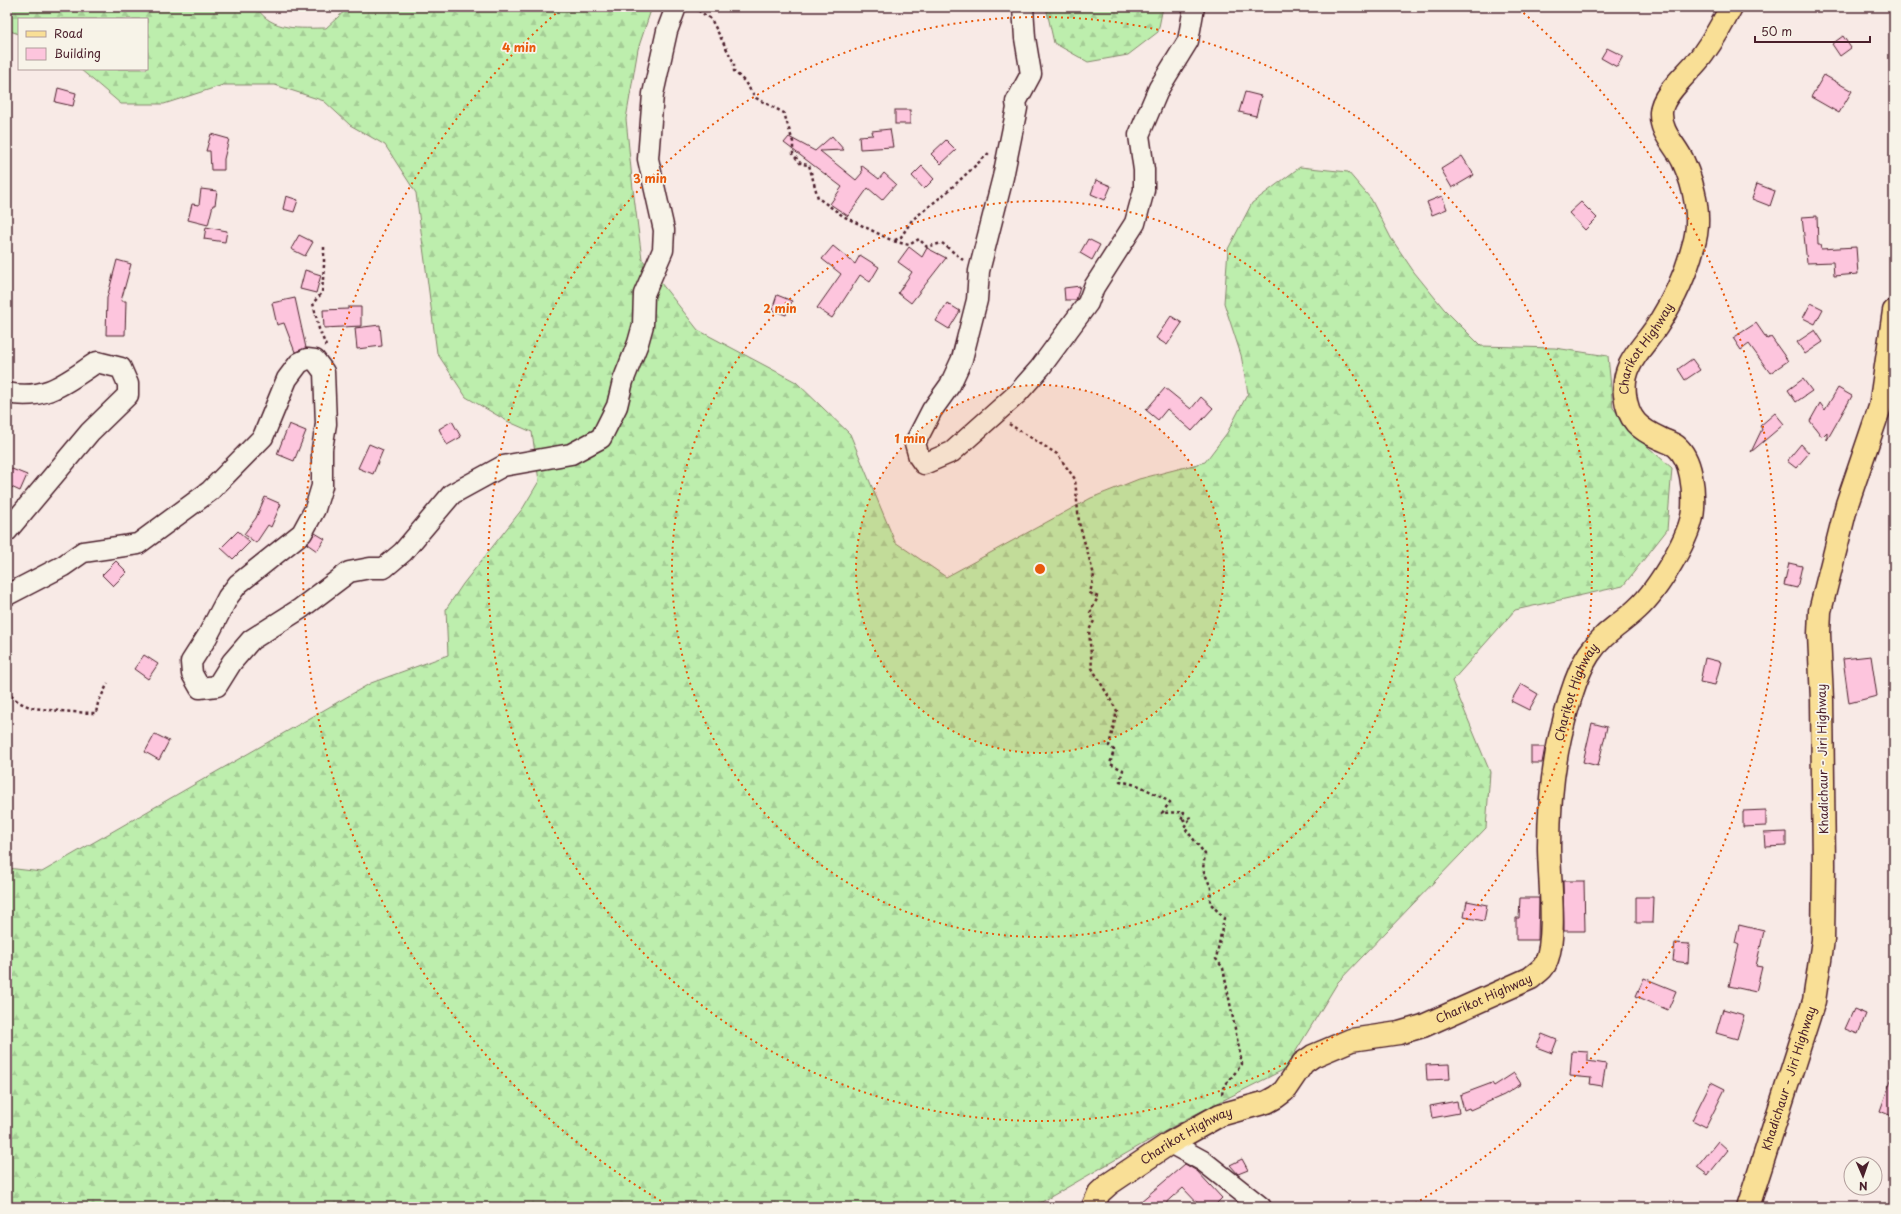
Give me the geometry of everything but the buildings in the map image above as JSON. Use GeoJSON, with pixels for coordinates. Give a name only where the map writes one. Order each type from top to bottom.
{"type":"FeatureCollection","features":[{"type":"Feature","properties":{"kind":"main road","name":"Charikot Highway"},"geometry":{"type":"LineString","coordinates":[[1093,1207],[1099,1194],[1109,1184],[1170,1143],[1220,1115],[1267,1102],[1276,1097],[1284,1091],[1303,1063],[1312,1056],[1351,1040],[1399,1033],[1423,1026],[1531,978],[1546,965],[1550,948],[1549,846],[1552,781],[1560,737],[1575,687],[1587,656],[1598,641],[1610,629],[1637,609],[1650,594],[1684,540],[1690,527],[1693,509],[1691,479],[1686,460],[1676,447],[1644,431],[1630,416],[1625,394],[1625,378],[1637,351],[1658,325],[1679,287],[1693,248],[1698,227],[1694,194],[1683,161],[1667,137],[1662,125],[1661,109],[1668,96],[1703,54],[1731,7]]}},
{"type":"Feature","properties":{"kind":"main road","name":"Khadichaur - Jiri Highway"},"geometry":{"type":"LineString","coordinates":[[1748,1207],[1814,1001],[1823,940],[1824,865],[1822,700],[1819,634],[1820,612],[1847,504],[1880,407],[1894,311]]}},
{"type":"Feature","properties":{"kind":"street"},"geometry":{"type":"LineString","coordinates":[[7,595],[63,566],[84,552],[138,544],[210,491],[263,437],[287,379],[299,363],[307,359],[315,360],[324,372],[326,424],[322,449],[322,486],[315,509],[302,533],[238,584],[228,597],[207,637],[191,662],[192,674],[200,688],[216,686],[232,662],[251,640],[300,609],[349,572],[370,568],[384,568],[403,552],[452,494],[503,466],[571,454],[601,438],[617,406],[623,381],[638,343],[643,325],[644,294],[663,250],[664,230],[648,159],[653,94],[668,30],[676,7]]}},
{"type":"Feature","properties":{"kind":"street"},"geometry":{"type":"LineString","coordinates":[[1023,7],[1024,38],[1031,74],[1016,102],[1017,108],[1003,177],[979,271],[977,300],[962,359],[950,385],[932,410],[915,443],[919,457],[924,464],[952,452],[1018,394],[1040,368],[1084,309],[1094,287],[1135,223],[1144,190],[1144,170],[1139,135],[1159,88],[1188,41],[1194,7]]}},
{"type":"Feature","properties":{"kind":"street"},"geometry":{"type":"LineString","coordinates":[[7,393],[32,395],[55,390],[97,362],[121,368],[128,384],[128,395],[90,432],[7,531]]}},
{"type":"Feature","properties":{"kind":"street"},"geometry":{"type":"LineString","coordinates":[[1170,1143],[1204,1161],[1260,1207]]}},
{"type":"Feature","properties":{"kind":"path"},"geometry":{"type":"LineString","coordinates":[[693,7],[711,19],[734,63],[734,71],[744,81],[756,98],[784,113],[793,142],[793,154],[800,164],[808,165],[818,198],[843,216],[893,241],[910,245],[919,240],[928,247],[942,244],[961,258],[976,273],[979,271]]}},
{"type":"Feature","properties":{"kind":"path"},"geometry":{"type":"LineString","coordinates":[[893,241],[901,237],[912,220],[947,192],[990,152],[993,146]]}},
{"type":"Feature","properties":{"kind":"path"},"geometry":{"type":"LineString","coordinates":[[315,360],[328,352],[319,329],[313,304],[322,293],[324,248]]}},
{"type":"Feature","properties":{"kind":"path"},"geometry":{"type":"LineString","coordinates":[[994,415],[1057,454],[1075,480],[1079,522],[1094,575],[1090,593],[1098,597],[1090,613],[1094,621],[1089,630],[1092,668],[1117,710],[1109,746],[1114,750],[1110,764],[1124,770],[1120,781],[1140,786],[1170,802],[1162,813],[1184,812],[1181,821],[1191,817],[1184,827],[1205,854],[1203,869],[1211,888],[1210,903],[1224,918],[1216,959],[1223,968],[1242,1064],[1223,1088],[1220,1115]]}},
{"type":"Feature","properties":{"kind":"path"},"geometry":{"type":"LineString","coordinates":[[7,691],[13,699],[31,707],[86,713],[96,712],[98,703],[108,683]]}},
{"type":"Feature","properties":{"kind":"green space"},"geometry":{"type":"Polygon","coordinates":[[[7,7],[256,7],[270,21],[278,25],[297,28],[326,28],[349,7],[652,7],[638,49],[626,119],[642,259],[698,330],[796,382],[850,434],[895,542],[946,577],[1091,498],[1139,479],[1205,462],[1227,433],[1248,393],[1241,355],[1224,303],[1228,249],[1252,203],[1300,167],[1348,172],[1371,199],[1391,238],[1414,272],[1444,309],[1481,346],[1555,348],[1608,356],[1613,408],[1640,440],[1672,468],[1667,530],[1623,586],[1515,610],[1452,681],[1490,772],[1486,828],[1338,982],[1285,1069],[1188,1118],[1033,1207],[7,1207],[7,868],[42,872],[371,683],[448,655],[446,609],[463,584],[523,508],[539,481],[532,432],[507,421],[466,397],[437,353],[416,193],[385,145],[350,125],[324,101],[275,85],[223,85],[164,104],[121,104],[81,70],[148,70],[148,18],[18,18],[18,34],[10,31],[7,28],[7,7]]]}},
{"type":"Feature","properties":{"kind":"green space"},"geometry":{"type":"Polygon","coordinates":[[[1046,7],[1163,7],[1158,32],[1128,55],[1088,62],[1054,43],[1046,7]]]}}]}
